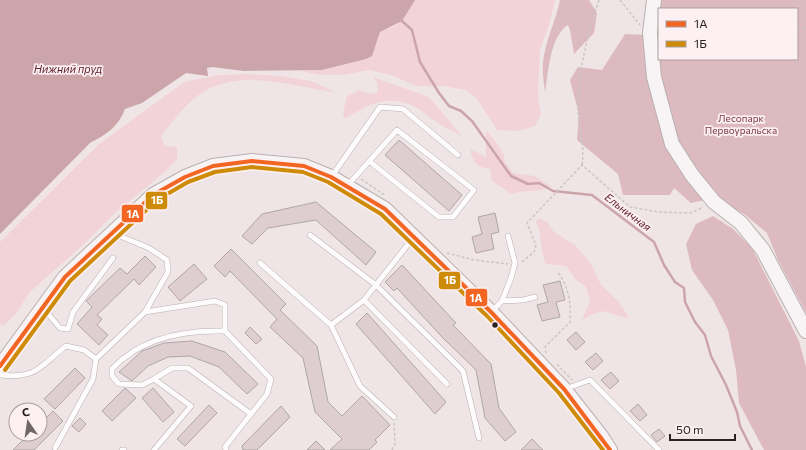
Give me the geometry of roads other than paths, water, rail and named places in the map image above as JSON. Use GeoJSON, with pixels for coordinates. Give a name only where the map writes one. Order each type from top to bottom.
{"type":"FeatureCollection","features":[{"type":"Feature","properties":{"kind":"main road"},"geometry":{"type":"LineString","coordinates":[[654,0],[651,28],[654,77],[672,144],[692,175],[714,202],[741,223],[763,250],[806,330]]}},
{"type":"Feature","properties":{"kind":"main road"},"geometry":{"type":"LineString","coordinates":[[0,366],[65,277],[153,195],[184,177],[213,166],[252,161],[304,166],[331,177],[377,202],[570,387],[610,450]]}},
{"type":"Feature","properties":{"kind":"lane"},"geometry":{"type":"LineString","coordinates":[[331,177],[380,107],[403,109],[458,155]]}},
{"type":"Feature","properties":{"kind":"lane"},"geometry":{"type":"LineString","coordinates":[[347,186],[369,161],[397,130],[474,190],[453,216],[439,217],[369,161]]}},
{"type":"Feature","properties":{"kind":"lane"},"geometry":{"type":"LineString","coordinates":[[54,448],[93,380],[96,359],[145,312],[168,272],[167,260],[149,248],[112,233]]}},
{"type":"Feature","properties":{"kind":"lane"},"geometry":{"type":"LineString","coordinates":[[310,235],[376,285],[463,371],[479,438]]}},
{"type":"Feature","properties":{"kind":"lane"},"geometry":{"type":"LineString","coordinates":[[491,312],[502,301],[515,263],[508,236]]}},
{"type":"Feature","properties":{"kind":"lane"},"geometry":{"type":"LineString","coordinates":[[331,325],[364,300],[414,237]]}},
{"type":"Feature","properties":{"kind":"lane"},"geometry":{"type":"LineString","coordinates":[[43,306],[60,328],[68,330],[73,312],[113,258]]}},
{"type":"Feature","properties":{"kind":"lane"},"geometry":{"type":"LineString","coordinates":[[260,263],[331,325],[360,386],[394,417]]}},
{"type":"Feature","properties":{"kind":"lane"},"geometry":{"type":"LineString","coordinates":[[502,301],[523,300],[535,296]]}},
{"type":"Feature","properties":{"kind":"lane"},"geometry":{"type":"LineString","coordinates":[[364,300],[447,384]]}},
{"type":"Feature","properties":{"kind":"lane"},"geometry":{"type":"LineString","coordinates":[[145,312],[215,301],[225,305],[225,330],[271,379],[267,394],[225,447],[226,450]]}},
{"type":"Feature","properties":{"kind":"lane"},"geometry":{"type":"LineString","coordinates":[[225,330],[201,330],[169,335],[134,350],[112,369],[112,376],[119,384],[142,385],[172,368],[188,368],[251,414]]}},
{"type":"Feature","properties":{"kind":"lane"},"geometry":{"type":"LineString","coordinates":[[0,375],[15,377],[34,374],[66,346],[84,350],[96,359]]}},
{"type":"Feature","properties":{"kind":"lane"},"geometry":{"type":"LineString","coordinates":[[154,379],[191,406],[154,450]]}},
{"type":"Feature","properties":{"kind":"lane"},"geometry":{"type":"LineString","coordinates":[[570,387],[590,380],[659,450]]}},
{"type":"Feature","properties":{"kind":"water","name":"Нижний пруд"},"geometry":{"type":"Polygon","coordinates":[[[0,0],[415,0],[402,21],[380,32],[372,56],[366,59],[322,70],[244,71],[212,67],[207,68],[208,76],[186,73],[142,103],[125,109],[119,121],[107,133],[90,143],[0,234],[0,0]]]}},
{"type":"Feature","properties":{"kind":"waterway","name":"Ельничная"},"geometry":{"type":"LineString","coordinates":[[402,21],[412,30],[420,62],[439,93],[449,106],[461,111],[472,121],[511,176],[528,184],[539,183],[553,191],[592,195],[654,242],[664,265],[675,282],[684,288],[685,302],[695,322],[705,335],[711,356],[726,385],[737,412],[740,426],[752,450]]}},
{"type":"Feature","properties":{"kind":"park label","name":"Лесопарк Первоуральска"},"geometry":{"type":"Point","coordinates":[741,124]}}]}
